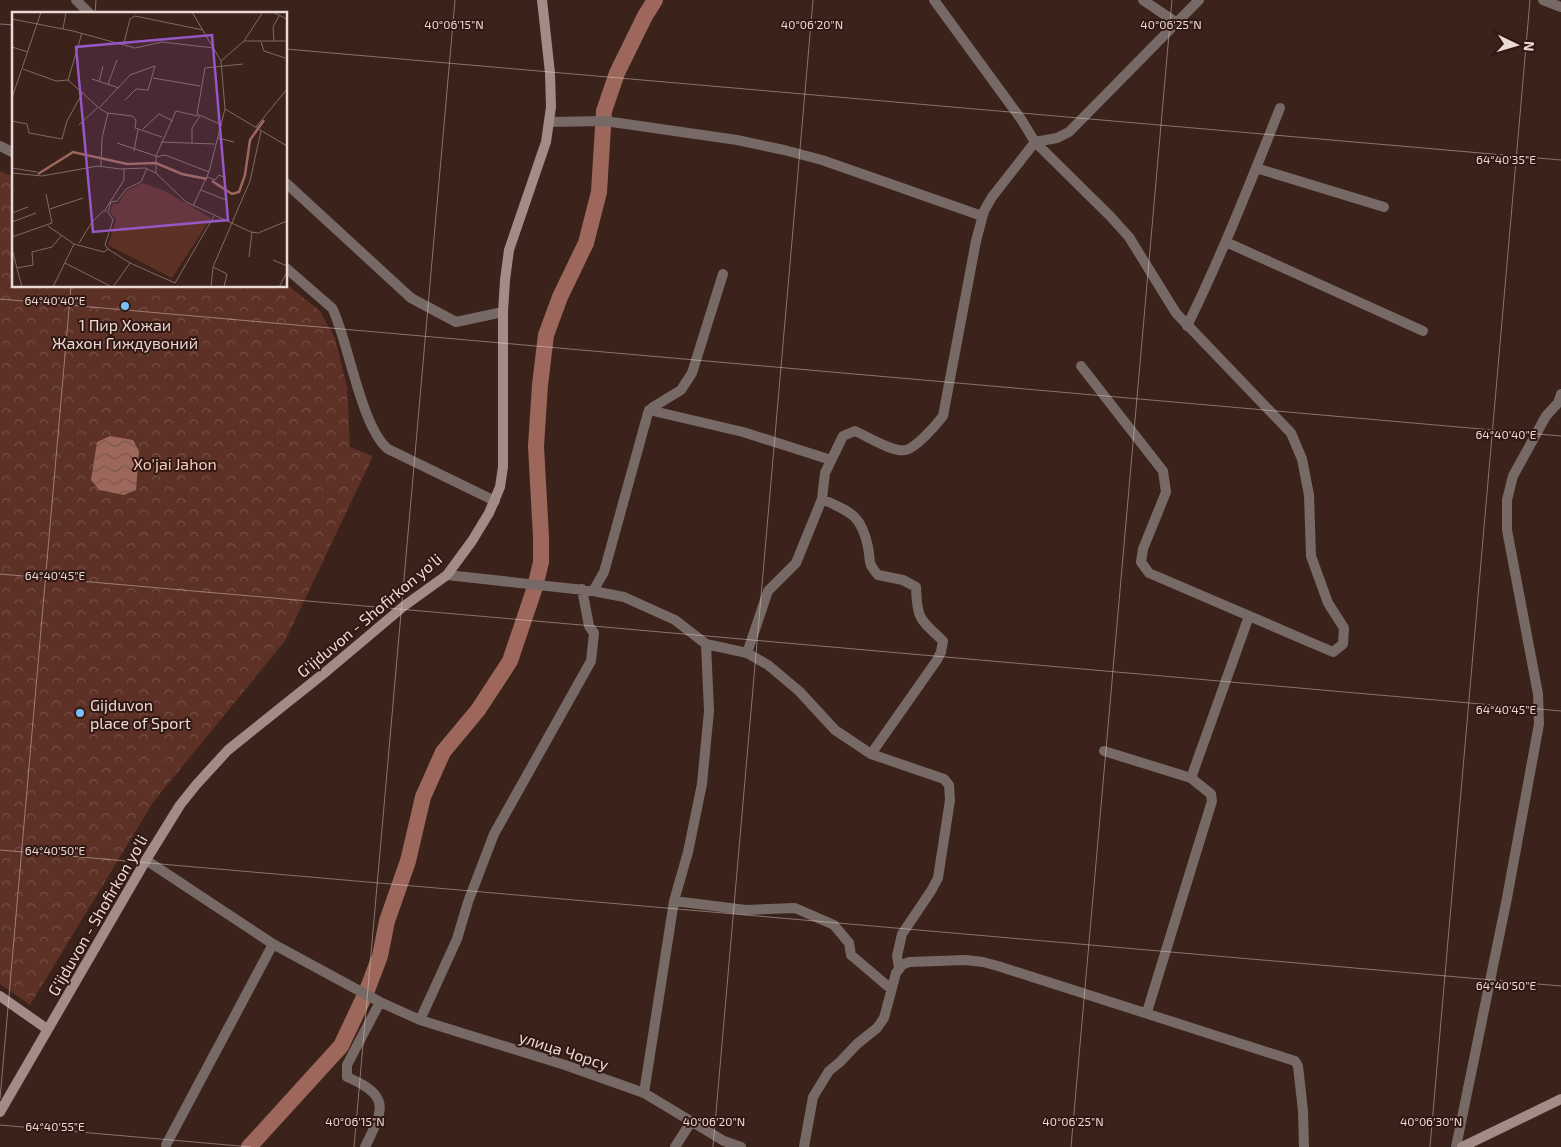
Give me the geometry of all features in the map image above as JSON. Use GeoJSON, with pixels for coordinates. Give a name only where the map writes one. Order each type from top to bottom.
{"type":"FeatureCollection","features":[{"type":"Feature","properties":{"kind":"main road","name":"G'ijduvon - Shofirkon yo'li"},"geometry":{"type":"LineString","coordinates":[[0,1112],[146,860],[180,805],[196,785],[228,750],[404,606],[447,575],[481,528],[495,501],[500,487],[503,467],[503,312],[509,250],[542,156],[550,122],[551,92],[542,0]]}},
{"type":"Feature","properties":{"kind":"main road"},"geometry":{"type":"LineString","coordinates":[[0,996],[48,1030]]}},
{"type":"Feature","properties":{"kind":"main road"},"geometry":{"type":"LineString","coordinates":[[1462,1147],[1561,1099]]}},
{"type":"Feature","properties":{"kind":"street"},"geometry":{"type":"LineString","coordinates":[[76,0],[88,12]]}},
{"type":"Feature","properties":{"kind":"street"},"geometry":{"type":"LineString","coordinates":[[934,0],[1021,119],[1035,142],[1130,238],[1168,302],[1187,326],[1291,433],[1302,459],[1309,495],[1311,556],[1328,603],[1344,628],[1342,644],[1333,652],[1149,573],[1141,562],[1143,549],[1166,492],[1163,470],[1081,366]]}},
{"type":"Feature","properties":{"kind":"street"},"geometry":{"type":"LineString","coordinates":[[1143,0],[1177,23]]}},
{"type":"Feature","properties":{"kind":"street"},"geometry":{"type":"LineString","coordinates":[[748,653],[768,591],[796,563],[822,499],[825,473],[843,436],[856,431],[896,450],[907,450],[930,431],[943,416],[982,216],[992,196],[1035,142],[1057,138],[1069,132],[1199,0]]}},
{"type":"Feature","properties":{"kind":"street"},"geometry":{"type":"LineString","coordinates":[[1543,0],[1561,7]]}},
{"type":"Feature","properties":{"kind":"street"},"geometry":{"type":"LineString","coordinates":[[1187,326],[1209,282],[1280,108]]}},
{"type":"Feature","properties":{"kind":"street"},"geometry":{"type":"LineString","coordinates":[[550,122],[600,121],[737,140],[784,150],[822,160],[982,216]]}},
{"type":"Feature","properties":{"kind":"street"},"geometry":{"type":"LineString","coordinates":[[0,146],[12,152]]}},
{"type":"Feature","properties":{"kind":"street"},"geometry":{"type":"LineString","coordinates":[[1256,168],[1384,207]]}},
{"type":"Feature","properties":{"kind":"street"},"geometry":{"type":"LineString","coordinates":[[288,185],[411,298],[456,322],[503,312]]}},
{"type":"Feature","properties":{"kind":"street"},"geometry":{"type":"LineString","coordinates":[[1226,242],[1423,330]]}},
{"type":"Feature","properties":{"kind":"street"},"geometry":{"type":"LineString","coordinates":[[288,270],[332,308],[368,417],[382,444],[495,501]]}},
{"type":"Feature","properties":{"kind":"street"},"geometry":{"type":"LineString","coordinates":[[593,590],[604,572],[650,410],[681,390],[692,373],[723,274]]}},
{"type":"Feature","properties":{"kind":"street"},"geometry":{"type":"LineString","coordinates":[[1456,1147],[1507,898],[1539,724],[1538,694],[1507,530],[1507,500],[1513,476],[1546,416],[1560,401]]}},
{"type":"Feature","properties":{"kind":"street"},"geometry":{"type":"LineString","coordinates":[[650,410],[742,432],[832,460]]}},
{"type":"Feature","properties":{"kind":"street"},"geometry":{"type":"LineString","coordinates":[[822,499],[851,512],[861,525],[868,547],[869,565],[878,575],[903,580],[916,587],[917,610],[923,622],[943,641],[937,660],[870,754]]}},
{"type":"Feature","properties":{"kind":"street"},"geometry":{"type":"LineString","coordinates":[[447,575],[593,590],[624,597],[676,620],[706,644],[748,653],[768,665],[799,691],[835,730],[870,754],[944,779],[949,785],[950,800],[938,878],[902,934],[897,956],[898,968],[884,1018],[877,1028],[829,1071],[814,1097],[804,1147]]}},
{"type":"Feature","properties":{"kind":"street"},"geometry":{"type":"LineString","coordinates":[[420,1020],[457,939],[468,902],[494,834],[591,661],[594,633],[589,626],[582,589]]}},
{"type":"Feature","properties":{"kind":"street"},"geometry":{"type":"LineString","coordinates":[[1191,778],[1249,616]]}},
{"type":"Feature","properties":{"kind":"street"},"geometry":{"type":"LineString","coordinates":[[644,1093],[674,901],[688,852],[702,784],[709,711],[706,644]]}},
{"type":"Feature","properties":{"kind":"street"},"geometry":{"type":"LineString","coordinates":[[1104,751],[1191,778],[1211,794],[1212,801],[1147,1012]]}},
{"type":"Feature","properties":{"kind":"street","name":"улица Чорсу"},"geometry":{"type":"LineString","coordinates":[[146,860],[273,944],[376,999],[420,1020],[565,1065],[644,1093],[724,1141],[741,1147]]}},
{"type":"Feature","properties":{"kind":"street"},"geometry":{"type":"LineString","coordinates":[[674,901],[746,910],[795,908],[834,925],[849,943],[851,955],[891,990]]}},
{"type":"Feature","properties":{"kind":"street"},"geometry":{"type":"LineString","coordinates":[[166,1145],[273,944]]}},
{"type":"Feature","properties":{"kind":"street"},"geometry":{"type":"LineString","coordinates":[[898,968],[909,962],[965,960],[983,962],[1296,1060],[1304,1111],[1304,1147]]}},
{"type":"Feature","properties":{"kind":"street"},"geometry":{"type":"LineString","coordinates":[[365,1147],[380,1116],[381,1105],[376,1095],[347,1077],[347,1065],[376,999]]}},
{"type":"Feature","properties":{"kind":"street"},"geometry":{"type":"LineString","coordinates":[[674,1147],[692,1122]]}},
{"type":"Feature","properties":{"kind":"green space","name":"Xo'jai Jahon"},"geometry":{"type":"Polygon","coordinates":[[[0,171],[12,176],[12,288],[288,288],[288,286],[320,311],[335,338],[347,387],[350,447],[373,456],[285,641],[154,801],[30,1005],[0,984],[0,171]]]}},
{"type":"Feature","properties":{"kind":"water"},"geometry":{"type":"Polygon","coordinates":[[[110,436],[133,440],[139,451],[136,490],[124,495],[99,490],[91,480],[97,442],[110,436]]]}},
{"type":"Feature","properties":{"kind":"waterway"},"geometry":{"type":"LineString","coordinates":[[249,1147],[341,1046],[366,993],[380,956],[387,921],[408,861],[423,797],[443,752],[478,710],[510,661],[535,587],[541,562],[536,446],[546,335],[560,297],[586,243],[599,192],[604,111],[617,73],[655,0]]}},
{"type":"Feature","properties":{"kind":"place","name":"1 Пир Хожаи Жахон Гиждувоний"},"geometry":{"type":"Point","coordinates":[125,306]}},
{"type":"Feature","properties":{"kind":"place","name":"Gijduvon place of Sport"},"geometry":{"type":"Point","coordinates":[80,713]}}]}
